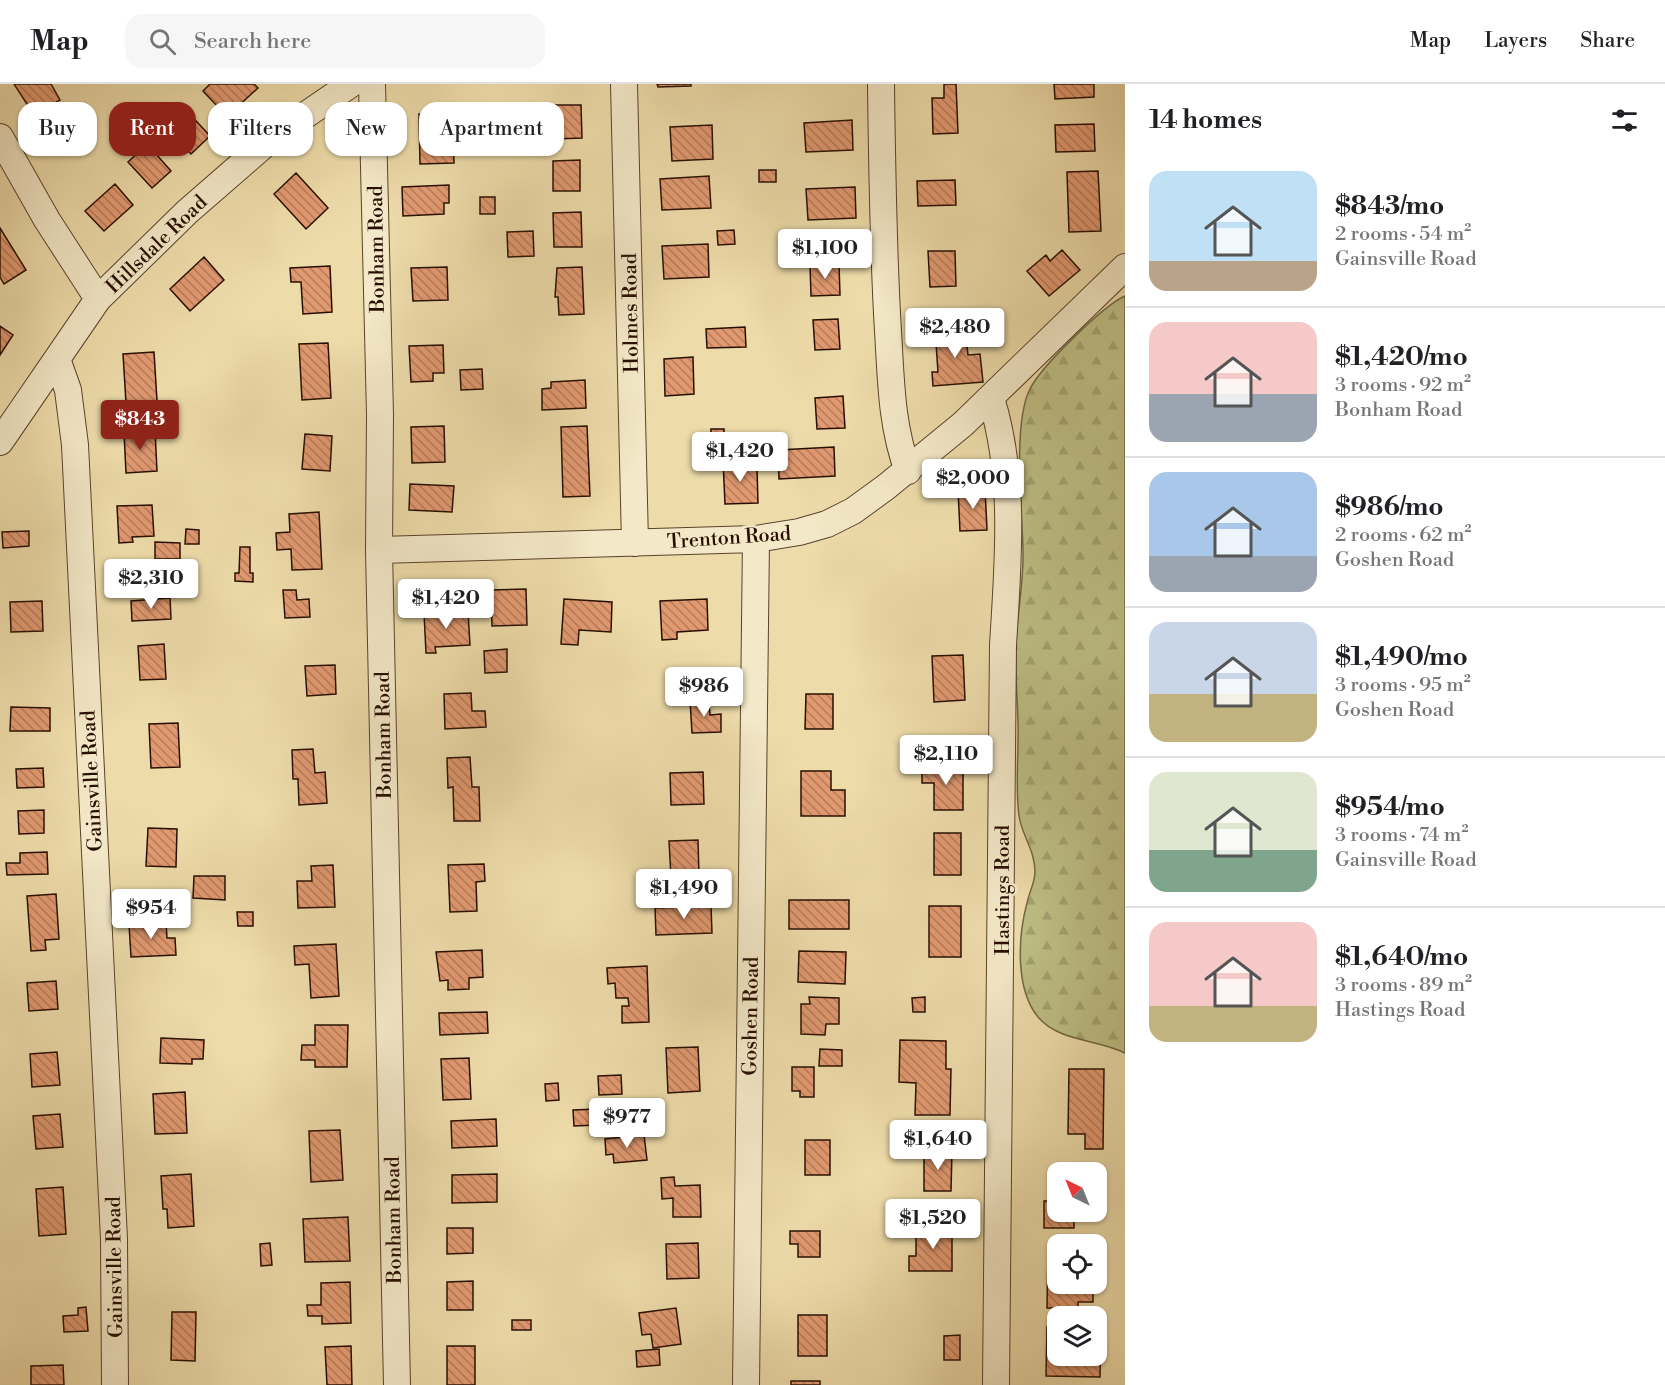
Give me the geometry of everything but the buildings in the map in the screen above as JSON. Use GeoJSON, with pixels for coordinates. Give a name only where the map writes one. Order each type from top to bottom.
{"type":"FeatureCollection","features":[{"type":"Feature","properties":{"kind":"street","name":"Hillsdale Road"},"geometry":{"type":"LineString","coordinates":[[0,442],[98,299],[187,212],[272,138],[351,84]]}},
{"type":"Feature","properties":{"kind":"street","name":"Bonham Road"},"geometry":{"type":"LineString","coordinates":[[372,84],[380,415],[379,550],[397,1385]]}},
{"type":"Feature","properties":{"kind":"street","name":"Holmes Road"},"geometry":{"type":"LineString","coordinates":[[624,84],[635,543]]}},
{"type":"Feature","properties":{"kind":"street"},"geometry":{"type":"LineString","coordinates":[[881,84],[886,290],[892,404],[897,437],[908,471]]}},
{"type":"Feature","properties":{"kind":"street"},"geometry":{"type":"LineString","coordinates":[[0,137],[47,220],[98,299]]}},
{"type":"Feature","properties":{"kind":"street","name":"Trenton Road"},"geometry":{"type":"LineString","coordinates":[[379,550],[756,539],[799,532],[827,524],[853,511],[908,471],[991,398],[1125,267]]}},
{"type":"Feature","properties":{"kind":"street","name":"Gainsville Road"},"geometry":{"type":"LineString","coordinates":[[57,359],[68,390],[75,444],[114,1239],[115,1385]]}},
{"type":"Feature","properties":{"kind":"street","name":"Hastings Road"},"geometry":{"type":"LineString","coordinates":[[991,398],[1003,451],[1009,540],[1003,645],[996,1385]]}},
{"type":"Feature","properties":{"kind":"street","name":"Goshen Road"},"geometry":{"type":"LineString","coordinates":[[746,1385],[756,539]]}},
{"type":"Feature","properties":{"kind":"green space"},"geometry":{"type":"Polygon","coordinates":[[[1125,296],[1125,1053],[1068,1036],[1047,1025],[1038,1017],[1025,992],[1020,946],[1024,916],[1035,872],[1033,857],[1019,816],[1018,804],[1016,641],[1023,559],[1020,446],[1024,406],[1035,381],[1058,353],[1102,312],[1125,296]]]}}]}
